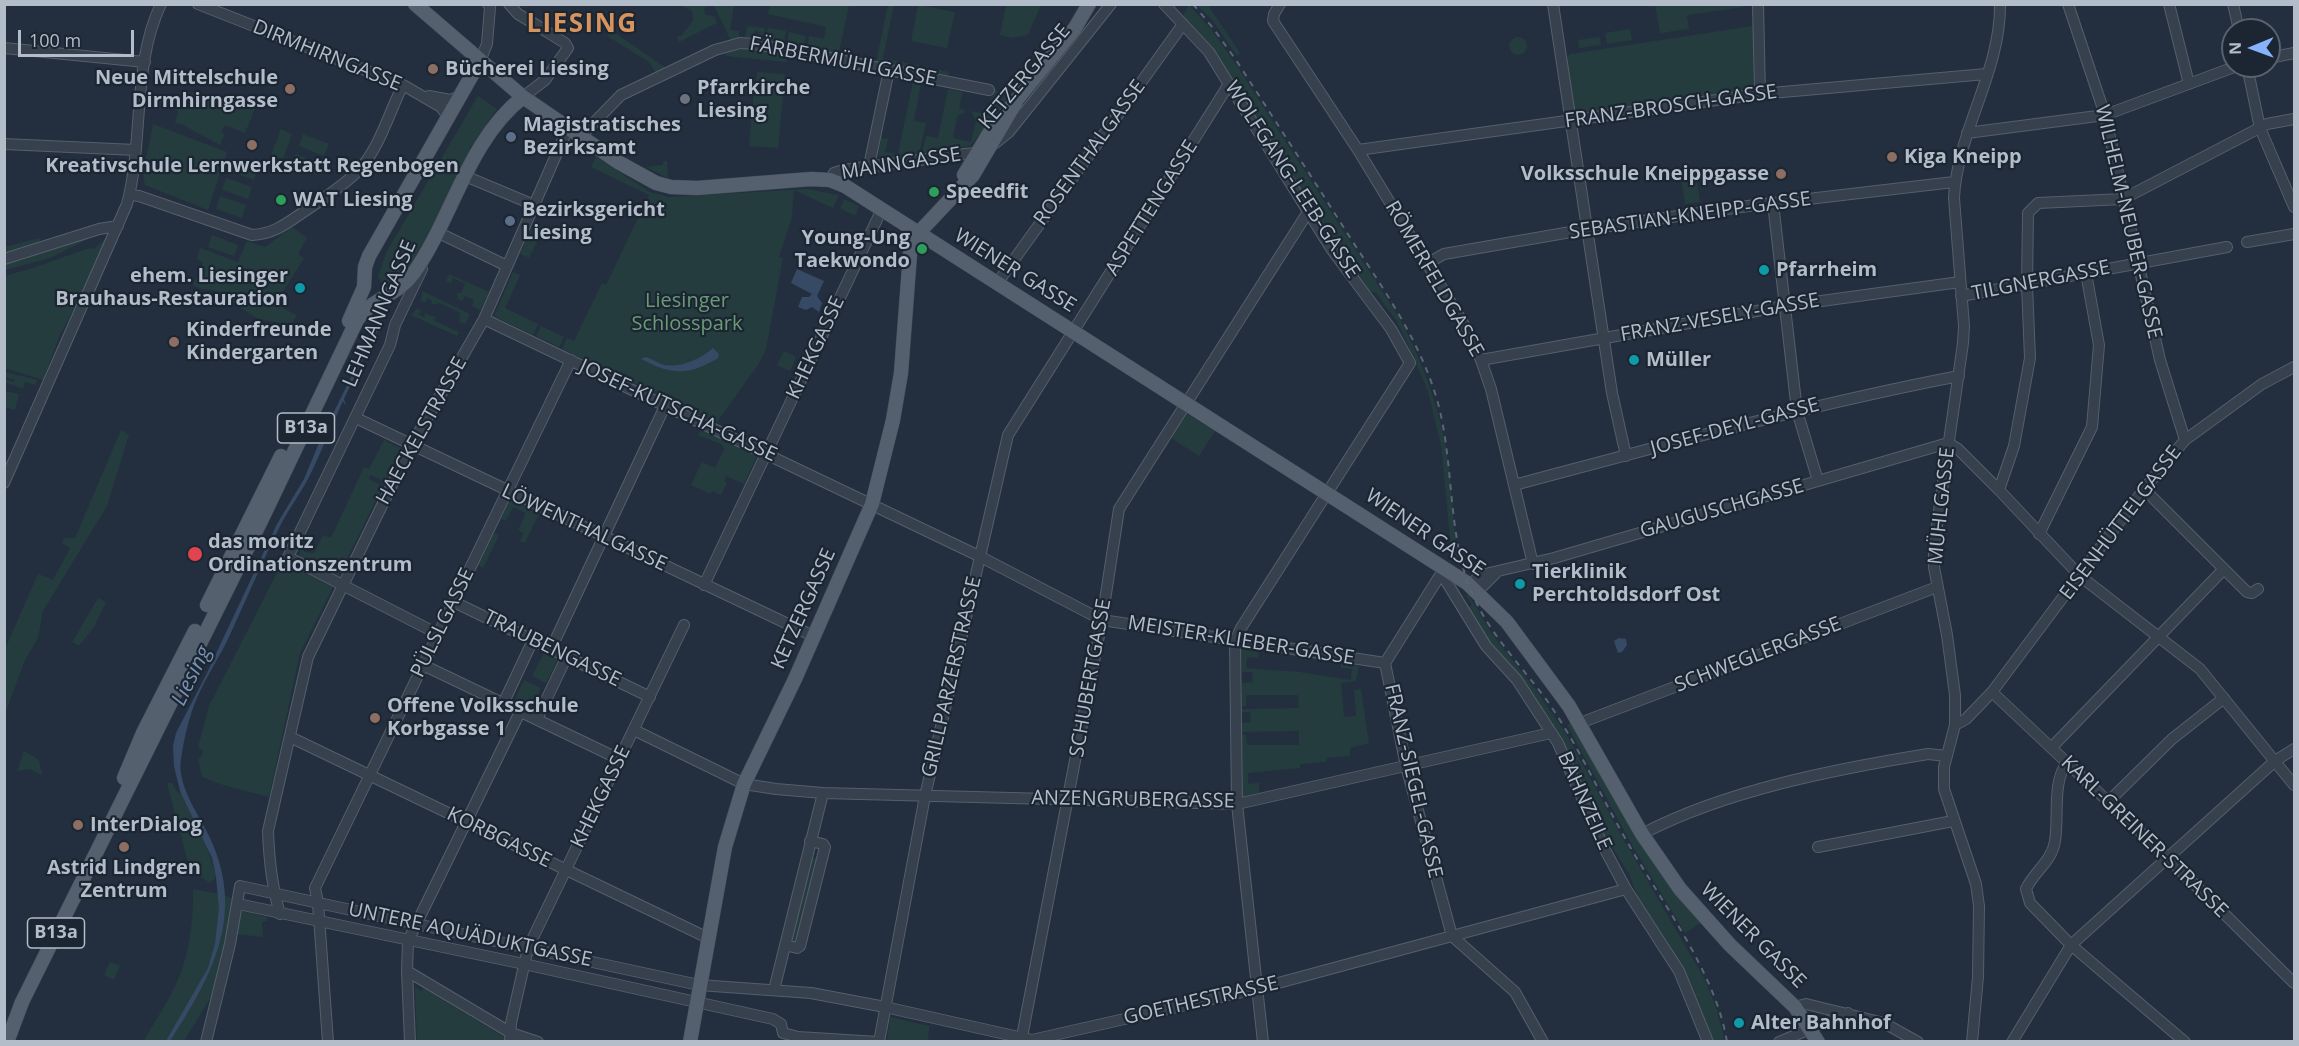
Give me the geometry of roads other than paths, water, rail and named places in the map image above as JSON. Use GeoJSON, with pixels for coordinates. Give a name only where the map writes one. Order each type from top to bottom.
{"type":"FeatureCollection","features":[{"type":"Feature","properties":{"kind":"main road"},"geometry":{"type":"LineString","coordinates":[[415,4],[523,96],[647,179],[671,188],[697,188],[834,176]]}},
{"type":"Feature","properties":{"kind":"main road","name":"KETZERGASSE"},"geometry":{"type":"LineString","coordinates":[[690,1041],[725,848],[744,784],[872,504],[893,420],[904,348],[910,244],[949,200],[984,152],[1001,117],[1016,102],[1075,28],[1089,4]]}},
{"type":"Feature","properties":{"kind":"main road","name":"B13a"},"geometry":{"type":"LineString","coordinates":[[7,1041],[22,1002],[109,826],[163,704],[354,311],[364,287],[366,262],[480,61]]}},
{"type":"Feature","properties":{"kind":"main road","name":"LEHMANNGASSE"},"geometry":{"type":"LineString","coordinates":[[430,246],[465,176],[501,117],[523,96]]}},
{"type":"Feature","properties":{"kind":"main road","name":"WIENER GASSE"},"geometry":{"type":"LineString","coordinates":[[834,176],[851,190],[1474,588],[1526,645],[1580,723],[1642,834],[1680,889],[1730,945],[1795,1006]]}},
{"type":"Feature","properties":{"kind":"main road"},"geometry":{"type":"LineString","coordinates":[[376,243],[370,263],[370,277],[376,288],[391,294]]}},
{"type":"Feature","properties":{"kind":"main road","name":"B13a"},"geometry":{"type":"LineString","coordinates":[[163,704],[261,521],[357,320],[371,305],[405,284],[430,246]]}},
{"type":"Feature","properties":{"kind":"main road"},"geometry":{"type":"LineString","coordinates":[[1795,1006],[1814,1035]]}},
{"type":"Feature","properties":{"kind":"street"},"geometry":{"type":"LineString","coordinates":[[4,483],[130,195],[145,62],[154,18],[161,4]]}},
{"type":"Feature","properties":{"kind":"street","name":"DIRMHIRNGASSE"},"geometry":{"type":"LineString","coordinates":[[198,4],[403,85],[422,95]]}},
{"type":"Feature","properties":{"kind":"street"},"geometry":{"type":"LineString","coordinates":[[480,61],[487,44],[489,6],[500,10],[507,4],[518,14],[565,43],[568,46],[567,50],[545,80],[523,96]]}},
{"type":"Feature","properties":{"kind":"street","name":"KETZERGASSE"},"geometry":{"type":"LineString","coordinates":[[984,152],[1009,132],[1111,4]]}},
{"type":"Feature","properties":{"kind":"street","name":"WOLFGANG-LEEB-GASSE"},"geometry":{"type":"LineString","coordinates":[[1164,4],[1209,52],[1332,250],[1390,329],[1410,363],[1327,492]]}},
{"type":"Feature","properties":{"kind":"street","name":"RÖMERFELDGASSE"},"geometry":{"type":"LineString","coordinates":[[1280,4],[1270,23],[1358,150],[1462,321],[1480,360],[1491,389],[1533,564]]}},
{"type":"Feature","properties":{"kind":"street"},"geometry":{"type":"LineString","coordinates":[[1553,4],[1612,393],[1626,456]]}},
{"type":"Feature","properties":{"kind":"street"},"geometry":{"type":"LineString","coordinates":[[1758,4],[1760,94]]}},
{"type":"Feature","properties":{"kind":"street","name":"MÜHLGASSE"},"geometry":{"type":"LineString","coordinates":[[1972,1041],[1978,977],[1979,906],[1976,884],[1945,798],[1943,781],[1955,725],[1955,712],[1953,671],[1937,587],[1934,546],[1959,376],[1964,326],[1954,182],[1997,39],[2000,4]]}},
{"type":"Feature","properties":{"kind":"street","name":"WILHELM-NEUBER-GASSE"},"geometry":{"type":"LineString","coordinates":[[2068,4],[2105,115],[2160,360],[2185,440]]}},
{"type":"Feature","properties":{"kind":"street"},"geometry":{"type":"LineString","coordinates":[[2169,4],[2189,84]]}},
{"type":"Feature","properties":{"kind":"street","name":"ROSENTHALGASSE"},"geometry":{"type":"LineString","coordinates":[[998,282],[1183,24]]}},
{"type":"Feature","properties":{"kind":"street","name":"FÄRBERMÜHLGASSE"},"geometry":{"type":"LineString","coordinates":[[581,136],[621,95],[730,44],[756,44],[989,90]]}},
{"type":"Feature","properties":{"kind":"street"},"geometry":{"type":"LineString","coordinates":[[4,48],[145,62]]}},
{"type":"Feature","properties":{"kind":"street"},"geometry":{"type":"LineString","coordinates":[[869,166],[889,70]]}},
{"type":"Feature","properties":{"kind":"street"},"geometry":{"type":"LineString","coordinates":[[1967,133],[2105,115],[2221,72]]}},
{"type":"Feature","properties":{"kind":"street","name":"FRANZ-BROSCH-GASSE"},"geometry":{"type":"LineString","coordinates":[[1358,150],[1760,94],[1986,74]]}},
{"type":"Feature","properties":{"kind":"street"},"geometry":{"type":"LineString","coordinates":[[2250,78],[2260,128],[2295,207]]}},
{"type":"Feature","properties":{"kind":"street","name":"ASPETTENGASSE"},"geometry":{"type":"LineString","coordinates":[[1074,331],[1229,84]]}},
{"type":"Feature","properties":{"kind":"street"},"geometry":{"type":"LineString","coordinates":[[130,195],[139,196],[245,234],[264,235],[278,230],[359,170],[375,146],[403,85]]}},
{"type":"Feature","properties":{"kind":"street"},"geometry":{"type":"LineString","coordinates":[[422,95],[450,100],[461,96]]}},
{"type":"Feature","properties":{"kind":"street"},"geometry":{"type":"LineString","coordinates":[[422,95],[444,110],[449,118]]}},
{"type":"Feature","properties":{"kind":"street"},"geometry":{"type":"LineString","coordinates":[[1999,490],[2014,446],[2031,358],[2027,285],[2027,215],[2035,205],[2123,199],[2267,124],[2295,119]]}},
{"type":"Feature","properties":{"kind":"street","name":"HAECKELSTRASSE"},"geometry":{"type":"LineString","coordinates":[[279,914],[269,860],[268,831],[308,657],[411,446],[484,319],[568,128]]}},
{"type":"Feature","properties":{"kind":"street"},"geometry":{"type":"LineString","coordinates":[[4,144],[136,150]]}},
{"type":"Feature","properties":{"kind":"street","name":"MANNGASSE"},"geometry":{"type":"LineString","coordinates":[[834,176],[869,166],[984,152]]}},
{"type":"Feature","properties":{"kind":"street"},"geometry":{"type":"LineString","coordinates":[[465,176],[534,205]]}},
{"type":"Feature","properties":{"kind":"street","name":"SEBASTIAN-KNEIPP-GASSE"},"geometry":{"type":"LineString","coordinates":[[1428,263],[1444,254],[1588,230],[1748,206],[1954,182]]}},
{"type":"Feature","properties":{"kind":"street"},"geometry":{"type":"LineString","coordinates":[[1773,203],[1797,411],[1818,481]]}},
{"type":"Feature","properties":{"kind":"street","name":"KHEKGASSE"},"geometry":{"type":"LineString","coordinates":[[704,585],[882,209]]}},
{"type":"Feature","properties":{"kind":"street","name":"SCHUBERTGASSE"},"geometry":{"type":"LineString","coordinates":[[1021,1040],[1102,620],[1119,509],[1308,212]]}},
{"type":"Feature","properties":{"kind":"street"},"geometry":{"type":"LineString","coordinates":[[4,259],[99,229],[118,226]]}},
{"type":"Feature","properties":{"kind":"street"},"geometry":{"type":"LineString","coordinates":[[437,232],[507,266]]}},
{"type":"Feature","properties":{"kind":"street"},"geometry":{"type":"LineString","coordinates":[[2247,242],[2295,234]]}},
{"type":"Feature","properties":{"kind":"street","name":"LEHMANNGASSE"},"geometry":{"type":"LineString","coordinates":[[342,585],[288,557],[390,345],[395,325],[425,263],[430,246]]}},
{"type":"Feature","properties":{"kind":"street","name":"TILGNERGASSE"},"geometry":{"type":"LineString","coordinates":[[1961,296],[2227,247]]}},
{"type":"Feature","properties":{"kind":"street"},"geometry":{"type":"LineString","coordinates":[[2039,534],[2092,427],[2099,345],[2086,273]]}},
{"type":"Feature","properties":{"kind":"street","name":"FRANZ-VESELY-GASSE"},"geometry":{"type":"LineString","coordinates":[[1480,360],[1785,306],[1960,282]]}},
{"type":"Feature","properties":{"kind":"street","name":"JOSEF-KUTSCHA-GASSE"},"geometry":{"type":"LineString","coordinates":[[484,319],[872,504]]}},
{"type":"Feature","properties":{"kind":"street","name":"GRILLPARZERSTRASSE"},"geometry":{"type":"LineString","coordinates":[[878,1041],[925,796],[1008,435],[1074,331]]}},
{"type":"Feature","properties":{"kind":"street","name":"PÜLSLGASSE"},"geometry":{"type":"LineString","coordinates":[[326,1040],[318,903],[315,888],[571,360]]}},
{"type":"Feature","properties":{"kind":"street","name":"EISENHÜTTELGASSE"},"geometry":{"type":"LineString","coordinates":[[1955,725],[1966,719],[1992,692],[2144,489],[2185,440],[2262,384],[2295,367]]}},
{"type":"Feature","properties":{"kind":"street","name":"JOSEF-DEYL-GASSE"},"geometry":{"type":"LineString","coordinates":[[1514,485],[1877,391],[1959,376]]}},
{"type":"Feature","properties":{"kind":"street"},"geometry":{"type":"LineString","coordinates":[[551,649],[665,406]]}},
{"type":"Feature","properties":{"kind":"street","name":"LÖWENTHALGASSE"},"geometry":{"type":"LineString","coordinates":[[356,418],[813,636]]}},
{"type":"Feature","properties":{"kind":"street"},"geometry":{"type":"LineString","coordinates":[[1948,443],[1958,449],[1999,490],[2080,576],[2200,669],[2295,785]]}},
{"type":"Feature","properties":{"kind":"street","name":"GAUGUSCHGASSE"},"geometry":{"type":"LineString","coordinates":[[1474,588],[1496,573],[1948,443]]}},
{"type":"Feature","properties":{"kind":"street"},"geometry":{"type":"LineString","coordinates":[[2144,489],[2247,592],[2253,593],[2258,589]]}},
{"type":"Feature","properties":{"kind":"street"},"geometry":{"type":"LineString","coordinates":[[1263,1041],[1237,804],[1235,641],[1327,492]]}},
{"type":"Feature","properties":{"kind":"street","name":"MEISTER-KLIEBER-GASSE"},"geometry":{"type":"LineString","coordinates":[[872,504],[1102,620],[1385,663]]}},
{"type":"Feature","properties":{"kind":"street"},"geometry":{"type":"LineString","coordinates":[[2052,747],[2224,569]]}},
{"type":"Feature","properties":{"kind":"street","name":"FRANZ-SIEGEL-GASSE"},"geometry":{"type":"LineString","coordinates":[[1443,570],[1385,663],[1406,766],[1452,936]]}},
{"type":"Feature","properties":{"kind":"street","name":"BAHNZEILE"},"geometry":{"type":"LineString","coordinates":[[1443,570],[1486,646],[1517,680],[1558,743],[1594,828],[1626,889],[1679,971],[1708,1041]]}},
{"type":"Feature","properties":{"kind":"street"},"geometry":{"type":"LineString","coordinates":[[342,585],[438,634]]}},
{"type":"Feature","properties":{"kind":"street","name":"SCHWEGLERGASSE"},"geometry":{"type":"LineString","coordinates":[[1580,723],[1937,587]]}},
{"type":"Feature","properties":{"kind":"street","name":"TRAUBENGASSE"},"geometry":{"type":"LineString","coordinates":[[454,602],[650,697]]}},
{"type":"Feature","properties":{"kind":"street","name":"KHEKGASSE"},"geometry":{"type":"LineString","coordinates":[[510,1037],[528,948],[684,625]]}},
{"type":"Feature","properties":{"kind":"street"},"geometry":{"type":"LineString","coordinates":[[503,704],[533,640]]}},
{"type":"Feature","properties":{"kind":"street"},"geometry":{"type":"LineString","coordinates":[[537,719],[567,656]]}},
{"type":"Feature","properties":{"kind":"street"},"geometry":{"type":"LineString","coordinates":[[423,665],[619,759]]}},
{"type":"Feature","properties":{"kind":"street","name":"KARL-GREINER-STRASSE"},"geometry":{"type":"LineString","coordinates":[[1992,692],[2168,857],[2295,983]]}},
{"type":"Feature","properties":{"kind":"street"},"geometry":{"type":"LineString","coordinates":[[2109,801],[2172,739],[2224,698]]}},
{"type":"Feature","properties":{"kind":"street"},"geometry":{"type":"LineString","coordinates":[[1955,712],[1975,708]]}},
{"type":"Feature","properties":{"kind":"street"},"geometry":{"type":"LineString","coordinates":[[410,1041],[408,941],[520,712]]}},
{"type":"Feature","properties":{"kind":"street","name":"ANZENGRUBERGASSE"},"geometry":{"type":"LineString","coordinates":[[634,730],[744,784],[776,789],[823,793],[1237,804],[1551,733]]}},
{"type":"Feature","properties":{"kind":"street","name":"KORBGASSE"},"geometry":{"type":"LineString","coordinates":[[290,737],[708,938]]}},
{"type":"Feature","properties":{"kind":"street"},"geometry":{"type":"LineString","coordinates":[[2012,1041],[2071,945],[2276,761],[2295,749]]}},
{"type":"Feature","properties":{"kind":"street"},"geometry":{"type":"LineString","coordinates":[[1642,834],[1704,808],[1804,778],[1928,754],[1947,756]]}},
{"type":"Feature","properties":{"kind":"street"},"geometry":{"type":"LineString","coordinates":[[2067,762],[2062,768],[2060,780],[2055,843],[2049,859],[2031,877],[2026,889],[2030,903],[2071,945],[2185,1041]]}},
{"type":"Feature","properties":{"kind":"street"},"geometry":{"type":"LineString","coordinates":[[774,990],[823,793]]}},
{"type":"Feature","properties":{"kind":"street"},"geometry":{"type":"LineString","coordinates":[[1818,847],[1953,821]]}},
{"type":"Feature","properties":{"kind":"street"},"geometry":{"type":"LineString","coordinates":[[785,945],[797,948],[800,946],[825,847],[823,844],[810,841]]}},
{"type":"Feature","properties":{"kind":"street","name":"UNTERE AQUÄDUKTGASSE"},"geometry":{"type":"LineString","coordinates":[[238,904],[240,886],[699,985]]}},
{"type":"Feature","properties":{"kind":"street","name":"GOETHESTRASSE"},"geometry":{"type":"LineString","coordinates":[[699,985],[811,993],[885,1007],[1021,1040],[1032,1040],[1256,989],[1626,889]]}},
{"type":"Feature","properties":{"kind":"street"},"geometry":{"type":"LineString","coordinates":[[206,1041],[238,904],[524,964],[778,1021],[782,1037],[878,1041]]}},
{"type":"Feature","properties":{"kind":"street"},"geometry":{"type":"LineString","coordinates":[[1452,936],[1515,992],[1544,1041]]}},
{"type":"Feature","properties":{"kind":"street"},"geometry":{"type":"LineString","coordinates":[[407,971],[510,1037],[538,1041]]}},
{"type":"Feature","properties":{"kind":"street","name":"WIENER GASSE"},"geometry":{"type":"LineString","coordinates":[[1795,1006],[1806,1004],[1884,1023],[1918,1041]]}},
{"type":"Feature","properties":{"kind":"street"},"geometry":{"type":"LineString","coordinates":[[1779,1041],[1814,1035],[1848,1013]]}},
{"type":"Feature","properties":{"kind":"water"},"geometry":{"type":"Polygon","coordinates":[[[797,269],[824,281],[817,296],[822,303],[819,312],[812,307],[806,310],[798,307],[802,297],[809,297],[812,294],[791,283],[797,269]]]}},
{"type":"Feature","properties":{"kind":"water","name":"Liesing"},"geometry":{"type":"Polygon","coordinates":[[[377,319],[380,321],[375,331],[383,323],[371,342],[344,399],[346,406],[343,401],[305,485],[280,526],[260,567],[189,720],[180,768],[188,796],[218,859],[224,887],[225,914],[212,965],[200,991],[170,1041],[166,1041],[208,968],[215,944],[219,908],[212,858],[180,791],[174,766],[173,746],[176,733],[277,524],[304,479],[322,436],[369,341],[377,319]]]}},
{"type":"Feature","properties":{"kind":"water"},"geometry":{"type":"Polygon","coordinates":[[[713,348],[719,354],[718,358],[689,370],[662,368],[641,359],[646,357],[670,366],[684,364],[703,356],[713,348]]]}},
{"type":"Feature","properties":{"kind":"water"},"geometry":{"type":"Polygon","coordinates":[[[1619,638],[1626,639],[1627,645],[1622,652],[1618,653],[1614,641],[1619,638]]]}},
{"type":"Feature","properties":{"kind":"railway"},"geometry":{"type":"LineString","coordinates":[[1193,4],[1236,60],[1386,293],[1418,350],[1434,390],[1441,416],[1459,551],[1476,602],[1500,641],[1559,718],[1625,838],[1685,937],[1711,989],[1727,1042]]}},
{"type":"Feature","properties":{"kind":"place","name":"Bücherei Liesing"},"geometry":{"type":"Point","coordinates":[433,69]}},
{"type":"Feature","properties":{"kind":"place","name":"Neue Mittelschule Dirmhirngasse"},"geometry":{"type":"Point","coordinates":[290,89]}},
{"type":"Feature","properties":{"kind":"place","name":"Pfarrkirche Liesing"},"geometry":{"type":"Point","coordinates":[685,99]}},
{"type":"Feature","properties":{"kind":"place","name":"Magistratisches Bezirksamt"},"geometry":{"type":"Point","coordinates":[511,137]}},
{"type":"Feature","properties":{"kind":"place","name":"Kreativschule Lernwerkstatt Regenbogen"},"geometry":{"type":"Point","coordinates":[252,145]}},
{"type":"Feature","properties":{"kind":"place","name":"Kiga Kneipp"},"geometry":{"type":"Point","coordinates":[1892,157]}},
{"type":"Feature","properties":{"kind":"place","name":"Volksschule Kneippgasse"},"geometry":{"type":"Point","coordinates":[1781,174]}},
{"type":"Feature","properties":{"kind":"place","name":"Speedfit"},"geometry":{"type":"Point","coordinates":[934,192]}},
{"type":"Feature","properties":{"kind":"place","name":"WAT Liesing"},"geometry":{"type":"Point","coordinates":[281,200]}},
{"type":"Feature","properties":{"kind":"place","name":"Bezirksgericht Liesing"},"geometry":{"type":"Point","coordinates":[510,221]}},
{"type":"Feature","properties":{"kind":"place","name":"Young-Ung Taekwondo"},"geometry":{"type":"Point","coordinates":[922,249]}},
{"type":"Feature","properties":{"kind":"place","name":"Pfarrheim"},"geometry":{"type":"Point","coordinates":[1764,270]}},
{"type":"Feature","properties":{"kind":"place","name":"ehem. Liesinger Brauhaus-Restauration"},"geometry":{"type":"Point","coordinates":[300,288]}},
{"type":"Feature","properties":{"kind":"place","name":"Kinderfreunde Kindergarten"},"geometry":{"type":"Point","coordinates":[174,342]}},
{"type":"Feature","properties":{"kind":"place","name":"Müller"},"geometry":{"type":"Point","coordinates":[1634,360]}},
{"type":"Feature","properties":{"kind":"place","name":"das moritz Ordinationszentrum"},"geometry":{"type":"Point","coordinates":[195,554]}},
{"type":"Feature","properties":{"kind":"place","name":"Tierklinik Perchtoldsdorf Ost"},"geometry":{"type":"Point","coordinates":[1520,584]}},
{"type":"Feature","properties":{"kind":"place","name":"Offene Volksschule Korbgasse 1"},"geometry":{"type":"Point","coordinates":[375,718]}},
{"type":"Feature","properties":{"kind":"place","name":"InterDialog"},"geometry":{"type":"Point","coordinates":[78,825]}},
{"type":"Feature","properties":{"kind":"place","name":"Astrid Lindgren Zentrum"},"geometry":{"type":"Point","coordinates":[124,847]}},
{"type":"Feature","properties":{"kind":"place","name":"Alter Bahnhof"},"geometry":{"type":"Point","coordinates":[1739,1023]}},
{"type":"Feature","properties":{"kind":"district","name":"LIESING"},"geometry":{"type":"Point","coordinates":[582,25]}},
{"type":"Feature","properties":{"kind":"park label","name":"Liesinger Schlosspark"},"geometry":{"type":"Point","coordinates":[687,312]}}]}
